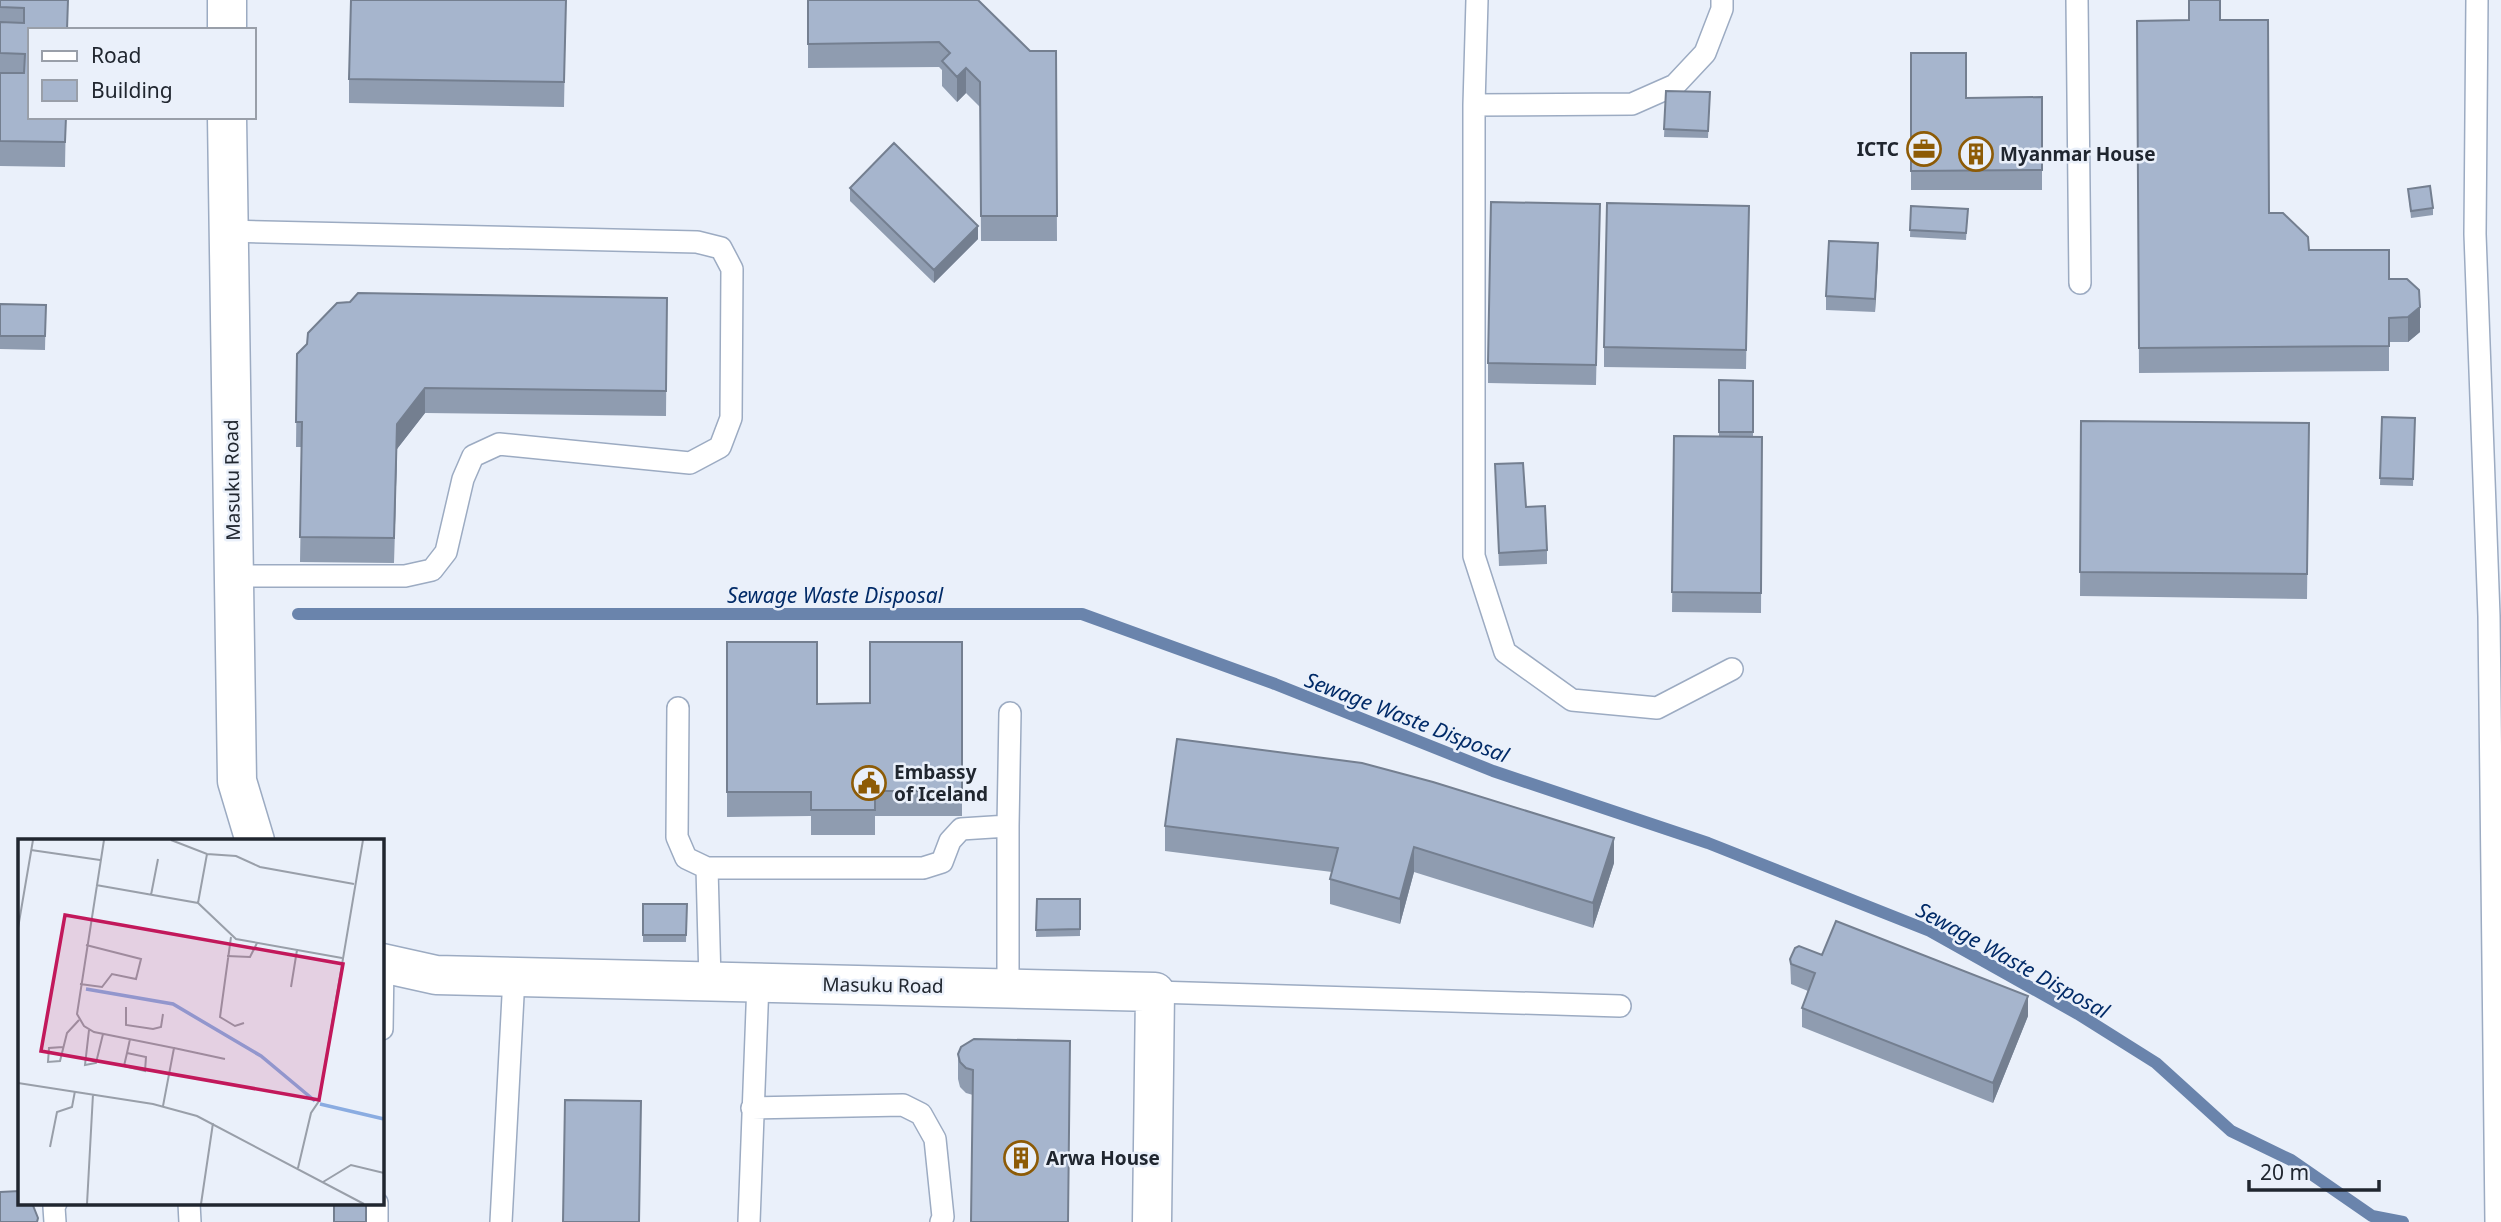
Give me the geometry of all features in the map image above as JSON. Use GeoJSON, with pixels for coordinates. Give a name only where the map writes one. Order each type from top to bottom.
{"type":"FeatureCollection","features":[{"type":"Feature","properties":{"kind":"street"},"geometry":{"type":"LineString","coordinates":[[227,0],[227,28]]}},
{"type":"Feature","properties":{"kind":"street","name":"Masuku Road"},"geometry":{"type":"LineString","coordinates":[[227,119],[237,781],[255,839]]}},
{"type":"Feature","properties":{"kind":"street","name":"Masuku Road"},"geometry":{"type":"LineString","coordinates":[[383,963],[436,975],[1155,992]]}},
{"type":"Feature","properties":{"kind":"street"},"geometry":{"type":"LineString","coordinates":[[1152,1222],[1155,992]]}},
{"type":"Feature","properties":{"kind":"lane"},"geometry":{"type":"LineString","coordinates":[[1477,0],[1474,105],[1474,555],[1505,652],[1572,700],[1657,708],[1732,669]]}},
{"type":"Feature","properties":{"kind":"lane"},"geometry":{"type":"LineString","coordinates":[[1474,105],[1632,104],[1675,85],[1705,53],[1722,9],[1722,0]]}},
{"type":"Feature","properties":{"kind":"lane"},"geometry":{"type":"LineString","coordinates":[[2077,0],[2080,283]]}},
{"type":"Feature","properties":{"kind":"lane"},"geometry":{"type":"LineString","coordinates":[[2477,0],[2475,234],[2489,616],[2496,1222]]}},
{"type":"Feature","properties":{"kind":"lane"},"geometry":{"type":"LineString","coordinates":[[227,231],[697,242],[721,248],[733,270],[731,418],[720,447],[690,463],[499,444],[473,456],[463,479],[446,552],[432,570],[405,576],[234,576]]}},
{"type":"Feature","properties":{"kind":"lane"},"geometry":{"type":"LineString","coordinates":[[678,708],[677,836],[685,858],[706,868],[923,868],[942,862],[950,841],[961,829],[1008,826]]}},
{"type":"Feature","properties":{"kind":"lane"},"geometry":{"type":"LineString","coordinates":[[1008,988],[1010,713]]}},
{"type":"Feature","properties":{"kind":"lane"},"geometry":{"type":"LineString","coordinates":[[706,868],[709,981]]}},
{"type":"Feature","properties":{"kind":"lane"},"geometry":{"type":"LineString","coordinates":[[501,1222],[514,976]]}},
{"type":"Feature","properties":{"kind":"lane"},"geometry":{"type":"LineString","coordinates":[[749,1222],[758,982]]}},
{"type":"Feature","properties":{"kind":"lane"},"geometry":{"type":"LineString","coordinates":[[1155,992],[1620,1006]]}},
{"type":"Feature","properties":{"kind":"lane"},"geometry":{"type":"LineString","coordinates":[[752,1108],[903,1105],[921,1114],[936,1139],[943,1217],[941,1222]]}},
{"type":"Feature","properties":{"kind":"lane"},"geometry":{"type":"LineString","coordinates":[[55,1222],[56,1204]]}},
{"type":"Feature","properties":{"kind":"lane"},"geometry":{"type":"LineString","coordinates":[[189,1204],[190,1222]]}},
{"type":"Feature","properties":{"kind":"lane"},"geometry":{"type":"LineString","coordinates":[[377,1204],[377,1222]]}},
{"type":"Feature","properties":{"kind":"building"},"geometry":{"type":"Polygon","coordinates":[[[0,0],[68,0],[67,28],[28,28],[28,119],[66,119],[65,142],[0,141],[0,73],[24,73],[25,54],[0,53],[0,22],[24,23],[24,8],[0,7],[0,0]]]}},
{"type":"Feature","properties":{"kind":"building"},"geometry":{"type":"Polygon","coordinates":[[[351,0],[566,0],[564,82],[349,79],[351,0]]]}},
{"type":"Feature","properties":{"kind":"building"},"geometry":{"type":"Polygon","coordinates":[[[808,0],[978,0],[1030,51],[1056,51],[1057,216],[981,216],[980,82],[966,68],[957,77],[942,61],[950,53],[939,42],[808,44],[808,0]]]}},
{"type":"Feature","properties":{"kind":"building"},"geometry":{"type":"Polygon","coordinates":[[[2189,0],[2220,0],[2220,20],[2268,20],[2269,213],[2283,213],[2308,237],[2309,250],[2389,250],[2389,279],[2407,279],[2419,290],[2420,307],[2408,317],[2389,318],[2389,346],[2139,348],[2137,21],[2189,20],[2189,0]]]}},
{"type":"Feature","properties":{"kind":"building","name":"Myanmar House"},"geometry":{"type":"Polygon","coordinates":[[[1911,53],[1966,53],[1966,98],[2042,97],[2042,170],[1911,171],[1911,53]]]}},
{"type":"Feature","properties":{"kind":"building"},"geometry":{"type":"Polygon","coordinates":[[[1666,91],[1710,92],[1708,131],[1664,129],[1666,91]]]}},
{"type":"Feature","properties":{"kind":"building"},"geometry":{"type":"Polygon","coordinates":[[[894,143],[978,226],[934,270],[850,188],[894,143]]]}},
{"type":"Feature","properties":{"kind":"building"},"geometry":{"type":"Polygon","coordinates":[[[2430,186],[2433,208],[2411,211],[2408,189],[2430,186]]]}},
{"type":"Feature","properties":{"kind":"building"},"geometry":{"type":"Polygon","coordinates":[[[1491,202],[1600,204],[1596,365],[1488,363],[1491,202]]]}},
{"type":"Feature","properties":{"kind":"building"},"geometry":{"type":"Polygon","coordinates":[[[1607,203],[1749,206],[1746,350],[1604,347],[1607,203]]]}},
{"type":"Feature","properties":{"kind":"building"},"geometry":{"type":"Polygon","coordinates":[[[1911,206],[1968,209],[1966,233],[1910,230],[1911,206]]]}},
{"type":"Feature","properties":{"kind":"building"},"geometry":{"type":"Polygon","coordinates":[[[1829,241],[1878,243],[1875,299],[1826,296],[1829,241]]]}},
{"type":"Feature","properties":{"kind":"building"},"geometry":{"type":"Polygon","coordinates":[[[358,293],[667,298],[666,391],[425,388],[397,424],[394,538],[300,537],[302,422],[296,422],[297,354],[307,344],[308,333],[337,303],[350,302],[358,293]]]}},
{"type":"Feature","properties":{"kind":"building"},"geometry":{"type":"Polygon","coordinates":[[[0,304],[46,305],[45,336],[0,336],[0,304]]]}},
{"type":"Feature","properties":{"kind":"building"},"geometry":{"type":"Polygon","coordinates":[[[1719,380],[1753,381],[1753,432],[1719,432],[1719,380]]]}},
{"type":"Feature","properties":{"kind":"building"},"geometry":{"type":"Polygon","coordinates":[[[2382,417],[2415,418],[2413,479],[2380,478],[2382,417]]]}},
{"type":"Feature","properties":{"kind":"building"},"geometry":{"type":"Polygon","coordinates":[[[2081,421],[2309,423],[2307,574],[2080,572],[2081,421]]]}},
{"type":"Feature","properties":{"kind":"building"},"geometry":{"type":"Polygon","coordinates":[[[1674,436],[1762,437],[1761,593],[1672,592],[1674,436]]]}},
{"type":"Feature","properties":{"kind":"building"},"geometry":{"type":"Polygon","coordinates":[[[1523,463],[1526,507],[1545,506],[1547,550],[1499,553],[1495,464],[1523,463]]]}},
{"type":"Feature","properties":{"kind":"building"},"geometry":{"type":"Polygon","coordinates":[[[727,642],[817,642],[817,704],[870,703],[870,642],[962,642],[962,791],[875,791],[875,810],[811,810],[811,792],[727,792],[727,642]]]}},
{"type":"Feature","properties":{"kind":"building"},"geometry":{"type":"Polygon","coordinates":[[[1177,739],[1362,763],[1614,838],[1593,903],[1414,847],[1400,899],[1330,879],[1338,848],[1165,826],[1177,739]]]}},
{"type":"Feature","properties":{"kind":"building"},"geometry":{"type":"Polygon","coordinates":[[[1037,899],[1080,899],[1080,929],[1036,930],[1037,899]]]}},
{"type":"Feature","properties":{"kind":"building"},"geometry":{"type":"Polygon","coordinates":[[[643,904],[687,904],[686,935],[643,935],[643,904]]]}},
{"type":"Feature","properties":{"kind":"building"},"geometry":{"type":"Polygon","coordinates":[[[1836,921],[2028,996],[1993,1083],[1802,1008],[1815,973],[1791,964],[1790,959],[1795,948],[1799,946],[1822,955],[1836,921]]]}},
{"type":"Feature","properties":{"kind":"building","name":"Arwa House"},"geometry":{"type":"Polygon","coordinates":[[[974,1039],[1070,1041],[1068,1222],[971,1222],[973,1070],[960,1062],[958,1054],[961,1047],[974,1039]]]}},
{"type":"Feature","properties":{"kind":"building"},"geometry":{"type":"Polygon","coordinates":[[[565,1100],[641,1101],[639,1222],[563,1222],[565,1100]]]}},
{"type":"Feature","properties":{"kind":"building"},"geometry":{"type":"Polygon","coordinates":[[[18,1191],[18,1204],[32,1204],[37,1222],[0,1222],[0,1192],[18,1191]]]}},
{"type":"Feature","properties":{"kind":"building"},"geometry":{"type":"Polygon","coordinates":[[[334,1204],[366,1204],[366,1222],[334,1222],[334,1204]]]}},
{"type":"Feature","properties":{"kind":"waterway","name":"Sewage Waste Disposal"},"geometry":{"type":"LineString","coordinates":[[298,614],[1082,614],[1275,684],[1493,771],[1708,843],[1930,931],[2078,1014],[2156,1063],[2231,1131],[2291,1160],[2372,1216],[2403,1222]]}},
{"type":"Feature","properties":{"kind":"place","name":"ICTC"},"geometry":{"type":"Point","coordinates":[1924,149]}},
{"type":"Feature","properties":{"kind":"place","name":"Myanmar House"},"geometry":{"type":"Point","coordinates":[1976,154]}},
{"type":"Feature","properties":{"kind":"place","name":"Embassy of Iceland"},"geometry":{"type":"Point","coordinates":[869,783]}},
{"type":"Feature","properties":{"kind":"place","name":"Arwa House"},"geometry":{"type":"Point","coordinates":[1021,1158]}}]}
